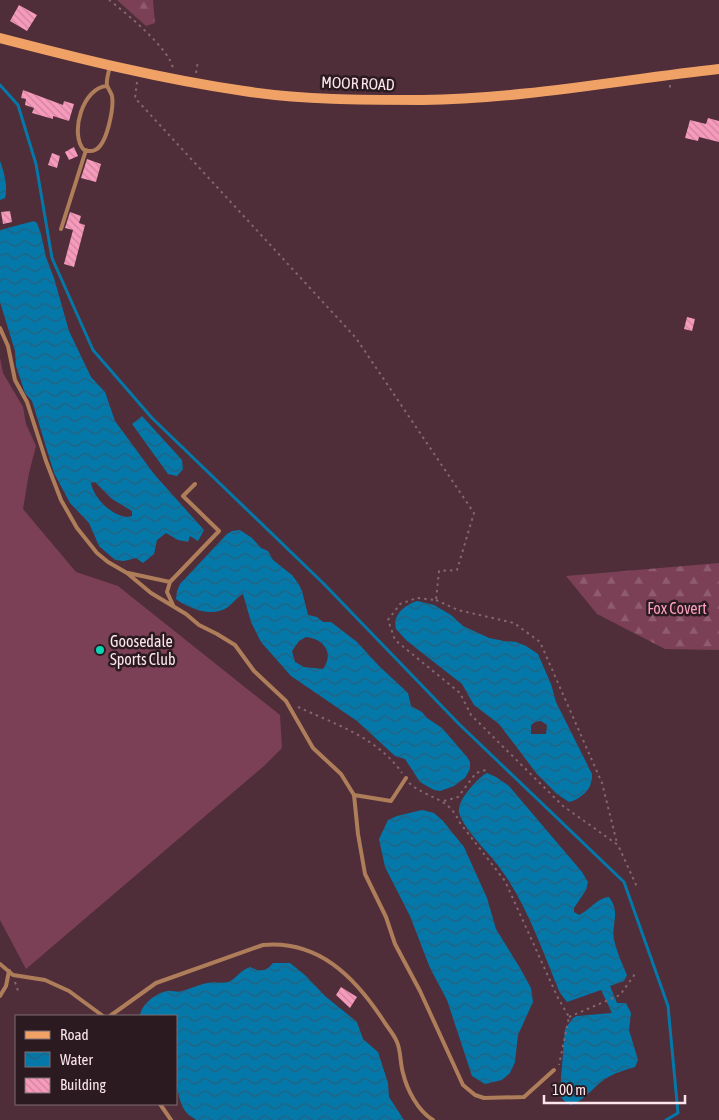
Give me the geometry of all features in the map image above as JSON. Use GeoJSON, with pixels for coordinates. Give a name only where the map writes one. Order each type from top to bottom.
{"type":"FeatureCollection","features":[{"type":"Feature","properties":{"kind":"main road","name":"MOOR ROAD"},"geometry":{"type":"LineString","coordinates":[[0,38],[110,66],[172,79],[246,91],[295,96],[423,100],[548,91],[719,69]]}},
{"type":"Feature","properties":{"kind":"lane"},"geometry":{"type":"LineString","coordinates":[[107,86],[92,92],[83,106],[78,133],[82,148],[86,150],[96,150],[106,136],[112,103],[112,97],[107,86],[110,66]]}},
{"type":"Feature","properties":{"kind":"lane"},"geometry":{"type":"LineString","coordinates":[[61,229],[86,150]]}},
{"type":"Feature","properties":{"kind":"lane"},"geometry":{"type":"LineString","coordinates":[[0,328],[8,346],[15,380],[27,402],[61,500],[77,528],[96,553],[108,562],[127,573],[151,593],[235,645],[254,670],[286,701],[313,748],[341,774],[354,794],[365,874],[386,917],[395,944],[420,991],[463,1085],[475,1095],[484,1098],[524,1097],[554,1070]]}},
{"type":"Feature","properties":{"kind":"lane"},"geometry":{"type":"LineString","coordinates":[[173,606],[167,592],[170,582],[219,531],[183,496],[195,484]]}},
{"type":"Feature","properties":{"kind":"lane"},"geometry":{"type":"LineString","coordinates":[[127,573],[170,582]]}},
{"type":"Feature","properties":{"kind":"lane"},"geometry":{"type":"LineString","coordinates":[[354,794],[391,801],[406,778]]}},
{"type":"Feature","properties":{"kind":"lane"},"geometry":{"type":"LineString","coordinates":[[111,1015],[156,983],[263,945],[280,944],[303,948],[322,956],[349,977],[368,997],[398,1042],[403,1073],[416,1103],[425,1115],[433,1120]]}},
{"type":"Feature","properties":{"kind":"lane"},"geometry":{"type":"LineString","coordinates":[[0,964],[13,975],[46,980],[69,992],[102,1015]]}},
{"type":"Feature","properties":{"kind":"lane"},"geometry":{"type":"LineString","coordinates":[[0,996],[6,986],[9,971]]}},
{"type":"Feature","properties":{"kind":"lane"},"geometry":{"type":"LineString","coordinates":[[161,1105],[171,1120]]}},
{"type":"Feature","properties":{"kind":"path"},"geometry":{"type":"LineString","coordinates":[[109,0],[141,28],[171,60],[173,67],[172,79]]}},
{"type":"Feature","properties":{"kind":"path"},"geometry":{"type":"LineString","coordinates":[[194,83],[198,61]]}},
{"type":"Feature","properties":{"kind":"path"},"geometry":{"type":"LineString","coordinates":[[139,72],[135,98],[356,338],[474,513],[457,570],[439,571],[436,600]]}},
{"type":"Feature","properties":{"kind":"path"},"geometry":{"type":"LineString","coordinates":[[618,845],[563,806],[471,714],[460,693],[395,640],[388,620],[400,604],[417,598],[436,600],[458,610],[514,623],[540,642],[602,783],[618,845],[637,888]]}},
{"type":"Feature","properties":{"kind":"path"},"geometry":{"type":"LineString","coordinates":[[286,701],[363,736],[395,762],[410,784],[426,794],[444,801],[456,814],[460,823],[505,881],[558,998],[569,1017],[559,1066],[554,1070]]}},
{"type":"Feature","properties":{"kind":"path"},"geometry":{"type":"LineString","coordinates":[[444,801],[458,797],[476,773],[489,769]]}},
{"type":"Feature","properties":{"kind":"path"},"geometry":{"type":"LineString","coordinates":[[569,1017],[620,995],[635,974]]}},
{"type":"Feature","properties":{"kind":"path"},"geometry":{"type":"LineString","coordinates":[[13,975],[18,994]]}},
{"type":"Feature","properties":{"kind":"green space"},"geometry":{"type":"Polygon","coordinates":[[[117,0],[153,0],[155,23],[146,26],[117,0]]]}},
{"type":"Feature","properties":{"kind":"green space","name":"Goosedale Sports Club"},"geometry":{"type":"Polygon","coordinates":[[[0,358],[3,373],[23,407],[26,424],[36,446],[23,509],[76,572],[118,586],[280,715],[282,748],[264,766],[26,969],[0,920],[0,358]]]}},
{"type":"Feature","properties":{"kind":"green space","name":"Fox Covert"},"geometry":{"type":"Polygon","coordinates":[[[719,563],[719,650],[665,649],[597,614],[566,576],[719,563]]]}},
{"type":"Feature","properties":{"kind":"water"},"geometry":{"type":"Polygon","coordinates":[[[0,161],[6,189],[5,198],[0,200],[0,161]]]}},
{"type":"Feature","properties":{"kind":"water"},"geometry":{"type":"Polygon","coordinates":[[[34,221],[37,223],[69,331],[91,377],[105,392],[115,421],[154,474],[204,530],[198,541],[190,536],[188,542],[178,540],[166,533],[157,540],[154,554],[143,563],[136,558],[124,561],[115,560],[99,546],[89,523],[70,503],[54,473],[32,401],[25,393],[16,366],[15,351],[0,302],[0,230],[34,221]],[[95,482],[91,483],[96,495],[106,507],[119,515],[132,516],[132,511],[112,499],[95,482]]]}},
{"type":"Feature","properties":{"kind":"water"},"geometry":{"type":"Polygon","coordinates":[[[142,416],[182,460],[183,469],[177,476],[168,474],[132,424],[142,416]]]}},
{"type":"Feature","properties":{"kind":"water"},"geometry":{"type":"Polygon","coordinates":[[[240,530],[252,538],[261,548],[268,551],[273,560],[292,575],[298,583],[308,615],[317,617],[323,622],[331,622],[357,642],[408,693],[411,706],[442,728],[470,762],[470,769],[465,778],[454,786],[440,791],[434,790],[420,782],[405,759],[395,756],[357,721],[291,676],[261,642],[251,622],[243,594],[228,607],[215,612],[194,609],[176,599],[180,584],[232,531],[240,530]],[[306,637],[299,641],[292,651],[295,662],[304,667],[323,669],[328,657],[327,652],[318,640],[306,637]]]}},
{"type":"Feature","properties":{"kind":"water"},"geometry":{"type":"Polygon","coordinates":[[[417,601],[434,605],[451,615],[463,626],[489,638],[516,642],[538,654],[551,684],[556,702],[592,774],[591,784],[583,795],[569,802],[557,794],[537,774],[499,724],[474,705],[462,684],[407,641],[396,629],[395,624],[398,615],[417,601]],[[541,721],[535,722],[531,725],[531,734],[546,734],[547,725],[541,721]]]}},
{"type":"Feature","properties":{"kind":"water"},"geometry":{"type":"Polygon","coordinates":[[[487,773],[509,786],[582,872],[588,882],[586,890],[574,908],[574,912],[579,915],[597,902],[609,897],[613,903],[615,913],[614,940],[627,975],[624,981],[610,986],[617,1003],[626,1003],[631,1013],[629,1030],[638,1060],[635,1067],[608,1077],[581,1100],[571,1105],[563,1099],[560,1090],[565,1029],[573,1018],[577,1016],[612,1013],[601,990],[567,1002],[560,993],[520,900],[497,865],[466,827],[459,812],[459,807],[464,796],[473,785],[487,773]]]}},
{"type":"Feature","properties":{"kind":"water"},"geometry":{"type":"Polygon","coordinates":[[[422,810],[434,813],[464,847],[487,898],[496,929],[531,988],[533,1002],[518,1035],[515,1062],[510,1073],[502,1080],[485,1084],[472,1076],[447,1000],[430,968],[410,916],[385,867],[379,839],[388,820],[422,810]]]}},
{"type":"Feature","properties":{"kind":"water"},"geometry":{"type":"Polygon","coordinates":[[[273,963],[290,963],[306,976],[325,996],[357,1022],[363,1039],[378,1052],[388,1083],[389,1097],[404,1120],[196,1120],[188,1114],[182,1105],[178,1090],[178,1015],[140,1015],[143,1008],[149,1000],[162,992],[180,992],[210,982],[228,982],[250,967],[257,970],[268,968],[273,963]]]}},
{"type":"Feature","properties":{"kind":"building"},"geometry":{"type":"Polygon","coordinates":[[[19,5],[37,15],[27,31],[10,21],[19,5]]]}},
{"type":"Feature","properties":{"kind":"building"},"geometry":{"type":"Polygon","coordinates":[[[23,90],[63,105],[64,101],[74,104],[69,121],[53,116],[53,119],[32,113],[34,108],[25,105],[26,99],[21,98],[23,90]]]}},
{"type":"Feature","properties":{"kind":"building"},"geometry":{"type":"Polygon","coordinates":[[[708,118],[719,121],[719,142],[699,137],[698,141],[685,138],[690,120],[706,124],[708,118]]]}},
{"type":"Feature","properties":{"kind":"building"},"geometry":{"type":"Polygon","coordinates":[[[74,147],[78,156],[69,160],[65,152],[74,147]]]}},
{"type":"Feature","properties":{"kind":"building"},"geometry":{"type":"Polygon","coordinates":[[[52,153],[60,156],[57,168],[48,165],[52,153]]]}},
{"type":"Feature","properties":{"kind":"building"},"geometry":{"type":"Polygon","coordinates":[[[87,159],[101,164],[96,182],[81,178],[87,159]]]}},
{"type":"Feature","properties":{"kind":"building"},"geometry":{"type":"Polygon","coordinates":[[[10,211],[12,222],[3,224],[1,212],[10,211]]]}},
{"type":"Feature","properties":{"kind":"building"},"geometry":{"type":"Polygon","coordinates":[[[70,212],[81,216],[79,223],[85,225],[74,267],[64,264],[73,230],[65,228],[70,212]]]}},
{"type":"Feature","properties":{"kind":"building"},"geometry":{"type":"Polygon","coordinates":[[[687,317],[695,319],[692,331],[684,329],[687,317]]]}},
{"type":"Feature","properties":{"kind":"building"},"geometry":{"type":"Polygon","coordinates":[[[341,987],[357,997],[350,1008],[336,995],[341,987]]]}},
{"type":"Feature","properties":{"kind":"waterway"},"geometry":{"type":"LineString","coordinates":[[0,85],[18,105],[36,164],[52,258],[93,350],[152,418],[324,584],[459,724],[624,882],[668,1006],[678,1113],[666,1120]]}},
{"type":"Feature","properties":{"kind":"place","name":"Goosedale Sports Club"},"geometry":{"type":"Point","coordinates":[100,650]}}]}
